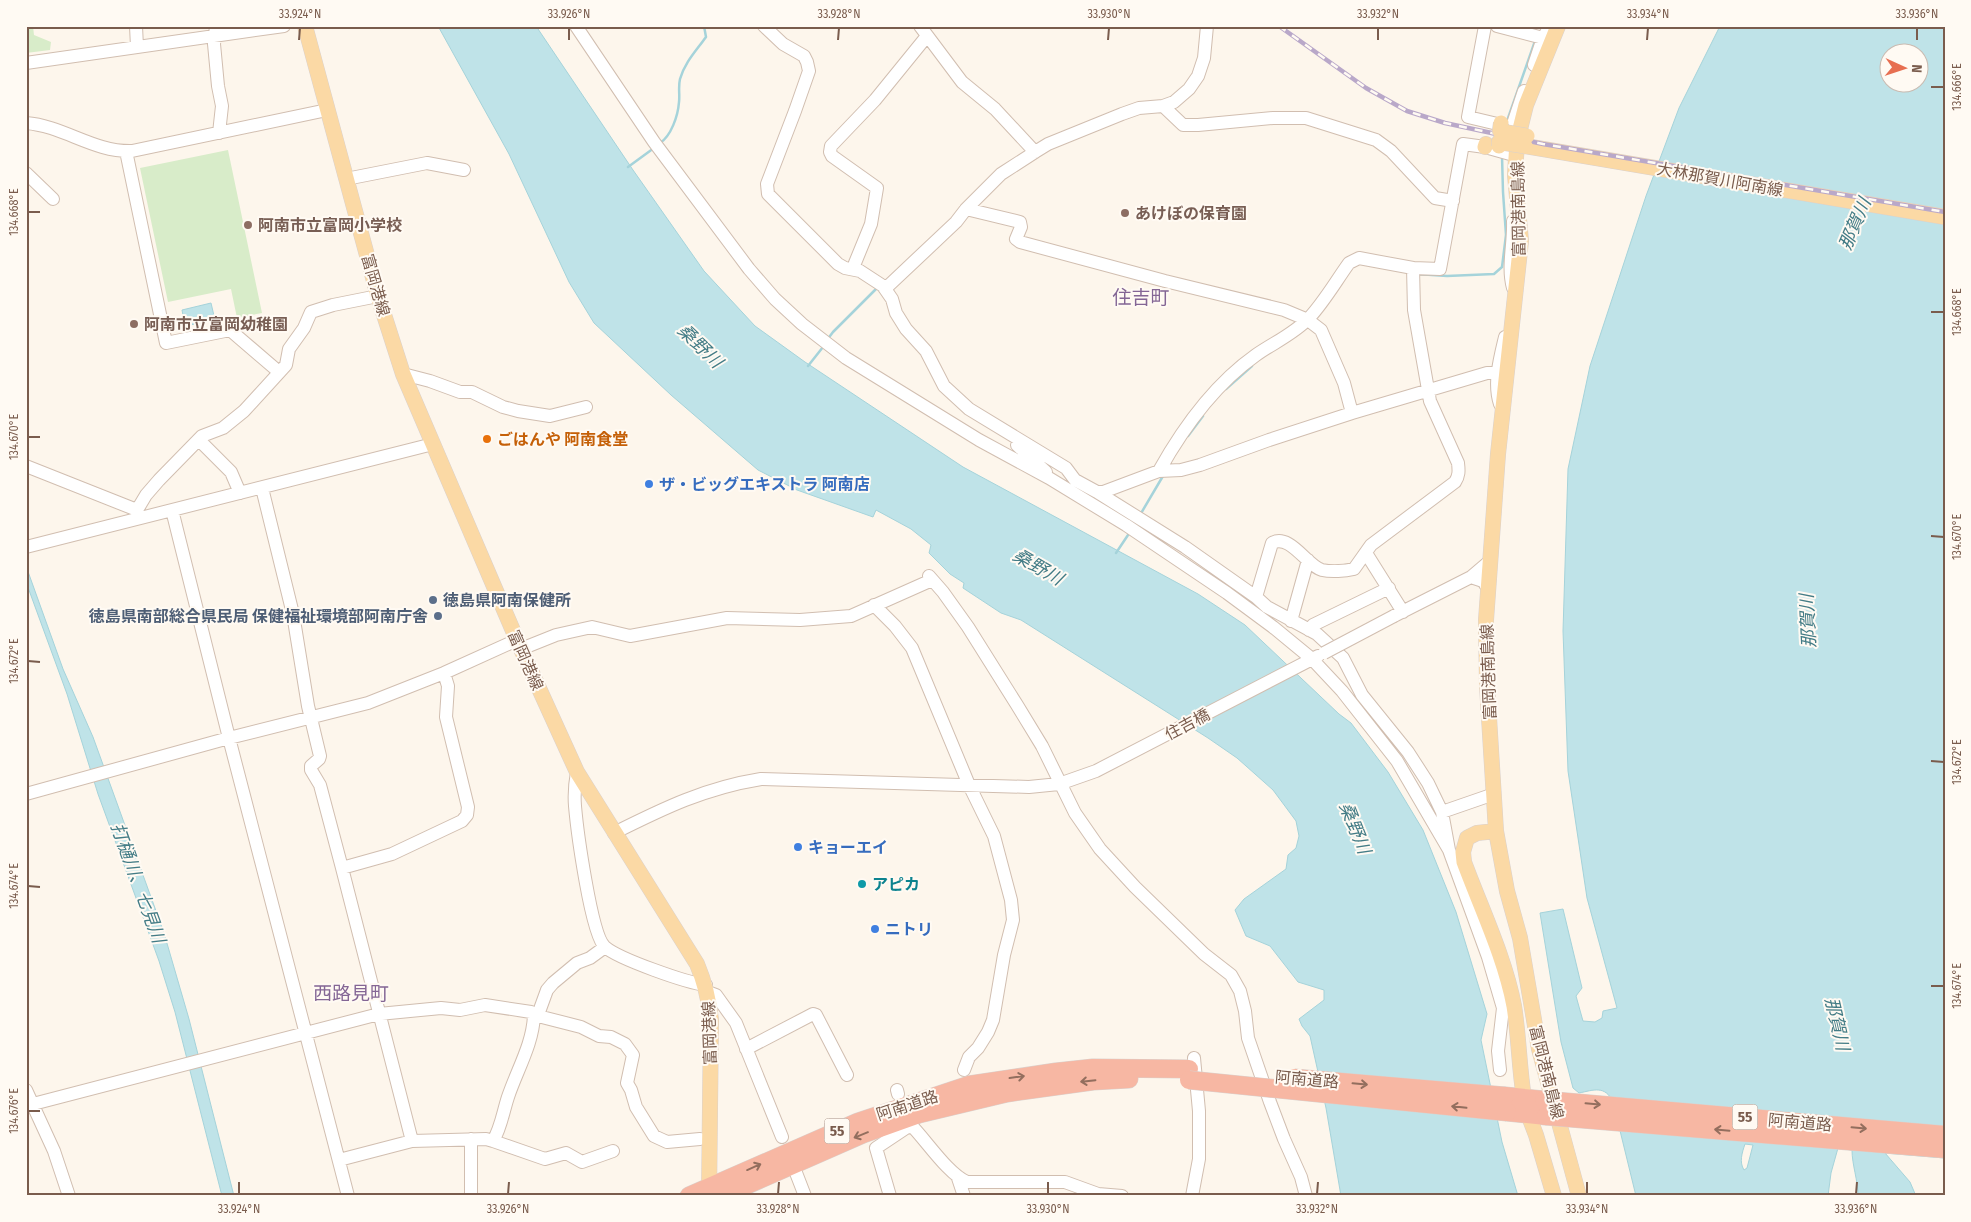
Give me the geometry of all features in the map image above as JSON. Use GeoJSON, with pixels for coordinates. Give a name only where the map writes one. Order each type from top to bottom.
{"type":"FeatureCollection","features":[{"type":"Feature","properties":{"kind":"highway","name":"阿南道路"},"geometry":{"type":"LineString","coordinates":[[714,1193],[858,1122],[969,1085],[1093,1068],[1191,1069],[1506,1104],[1945,1149]]}},
{"type":"Feature","properties":{"kind":"highway","name":"阿南道路"},"geometry":{"type":"LineString","coordinates":[[689,1196],[714,1193],[794,1165],[863,1134],[918,1114],[974,1099],[1007,1092],[1093,1081],[1133,1079],[1191,1069]]}},
{"type":"Feature","properties":{"kind":"highway","name":"阿南道路"},"geometry":{"type":"LineString","coordinates":[[1545,1108],[1945,1135]]}},
{"type":"Feature","properties":{"kind":"main road","name":"富岡港線"},"geometry":{"type":"LineString","coordinates":[[305,26],[378,296],[403,374],[519,644],[577,772],[697,964],[707,988],[711,1020],[714,1193]]}},
{"type":"Feature","properties":{"kind":"main road"},"geometry":{"type":"LineString","coordinates":[[1516,140],[1526,106],[1558,26]]}},
{"type":"Feature","properties":{"kind":"main road","name":"大林那賀川阿南線"},"geometry":{"type":"LineString","coordinates":[[1516,140],[1945,208]]}},
{"type":"Feature","properties":{"kind":"main road","name":"大林那賀川阿南線"},"geometry":{"type":"LineString","coordinates":[[1516,140],[1945,217]]}},
{"type":"Feature","properties":{"kind":"main road","name":"富岡港南島線"},"geometry":{"type":"LineString","coordinates":[[1516,140],[1516,175],[1521,241],[1502,408],[1486,620],[1487,685],[1496,831],[1507,891],[1520,938],[1539,1050],[1579,1196]]}},
{"type":"Feature","properties":{"kind":"main road"},"geometry":{"type":"LineString","coordinates":[[1496,831],[1477,833],[1467,838],[1463,852],[1464,862],[1492,936],[1512,999],[1519,1071],[1526,1106],[1554,1196]]}},
{"type":"Feature","properties":{"kind":"street"},"geometry":{"type":"LineString","coordinates":[[136,26],[137,47]]}},
{"type":"Feature","properties":{"kind":"street"},"geometry":{"type":"LineString","coordinates":[[26,63],[137,47],[216,31],[284,26]]}},
{"type":"Feature","properties":{"kind":"street"},"geometry":{"type":"LineString","coordinates":[[576,26],[676,172],[749,269],[775,299],[802,324],[846,358],[979,440],[1049,478],[1126,525],[1227,592],[1314,658],[1397,761],[1449,850]]}},
{"type":"Feature","properties":{"kind":"street"},"geometry":{"type":"LineString","coordinates":[[764,26],[782,44],[804,56],[808,62],[809,71],[796,111],[767,184],[768,194],[838,264],[845,268],[855,269],[882,286],[892,299],[901,321],[926,351],[944,386],[969,409],[1066,468],[1075,480],[1146,522],[1256,597],[1267,607],[1317,634],[1343,658],[1362,695],[1408,752],[1428,782],[1442,812],[1449,850],[1488,957],[1502,1008],[1498,1051],[1500,1070]]}},
{"type":"Feature","properties":{"kind":"street"},"geometry":{"type":"LineString","coordinates":[[882,286],[956,222],[966,209],[1001,174],[1035,152],[1048,144],[1139,108],[1163,106],[1174,102],[1190,89],[1198,76],[1204,58],[1207,26]]}},
{"type":"Feature","properties":{"kind":"street"},"geometry":{"type":"LineString","coordinates":[[1485,26],[1468,117],[1516,140]]}},
{"type":"Feature","properties":{"kind":"street"},"geometry":{"type":"LineString","coordinates":[[1498,26],[1539,36]]}},
{"type":"Feature","properties":{"kind":"street"},"geometry":{"type":"LineString","coordinates":[[1516,140],[1518,105],[1539,53],[1539,36],[1550,26]]}},
{"type":"Feature","properties":{"kind":"street"},"geometry":{"type":"LineString","coordinates":[[216,31],[218,86],[222,106],[219,133]]}},
{"type":"Feature","properties":{"kind":"street"},"geometry":{"type":"LineString","coordinates":[[855,269],[855,263],[871,224],[877,188],[832,156],[830,152],[831,146],[875,100],[923,31],[962,82],[995,109],[1035,152]]}},
{"type":"Feature","properties":{"kind":"street"},"geometry":{"type":"LineString","coordinates":[[1163,106],[1183,125],[1298,117],[1376,140],[1391,151],[1435,198],[1453,201]]}},
{"type":"Feature","properties":{"kind":"street"},"geometry":{"type":"LineString","coordinates":[[26,123],[47,126],[115,151],[126,151],[327,110]]}},
{"type":"Feature","properties":{"kind":"street"},"geometry":{"type":"LineString","coordinates":[[1163,471],[1181,434],[1219,389],[1255,355],[1311,322],[1353,259],[1359,258],[1413,272],[1440,269],[1463,144],[1516,140]]}},
{"type":"Feature","properties":{"kind":"street"},"geometry":{"type":"LineString","coordinates":[[126,151],[166,344],[230,330],[279,372]]}},
{"type":"Feature","properties":{"kind":"street"},"geometry":{"type":"LineString","coordinates":[[346,179],[426,163],[464,170]]}},
{"type":"Feature","properties":{"kind":"street"},"geometry":{"type":"LineString","coordinates":[[26,173],[54,199]]}},
{"type":"Feature","properties":{"kind":"street"},"geometry":{"type":"LineString","coordinates":[[966,209],[1020,222],[1021,227],[1016,239],[1020,242],[1165,281],[1284,310],[1311,322],[1321,330],[1344,383],[1352,413]]}},
{"type":"Feature","properties":{"kind":"street"},"geometry":{"type":"LineString","coordinates":[[1256,597],[1272,543],[1277,540],[1282,541],[1321,570],[1354,569],[1371,546],[1455,482],[1458,477],[1458,463],[1430,402],[1414,310],[1413,272]]}},
{"type":"Feature","properties":{"kind":"street"},"geometry":{"type":"LineString","coordinates":[[138,514],[152,488],[202,436],[223,428],[234,419],[286,364],[289,349],[304,328],[311,312],[333,305],[378,296]]}},
{"type":"Feature","properties":{"kind":"street"},"geometry":{"type":"LineString","coordinates":[[1502,408],[1498,394],[1498,373],[1504,342],[1512,322]]}},
{"type":"Feature","properties":{"kind":"street"},"geometry":{"type":"LineString","coordinates":[[1097,492],[1112,489],[1163,471],[1200,465],[1352,413],[1487,372],[1498,373]]}},
{"type":"Feature","properties":{"kind":"street"},"geometry":{"type":"LineString","coordinates":[[403,374],[460,392],[472,392],[504,407],[518,411],[550,416],[586,407]]}},
{"type":"Feature","properties":{"kind":"street"},"geometry":{"type":"LineString","coordinates":[[999,428],[1004,436],[1018,446],[1046,472],[1049,478]]}},
{"type":"Feature","properties":{"kind":"street"},"geometry":{"type":"LineString","coordinates":[[199,440],[231,472],[240,493]]}},
{"type":"Feature","properties":{"kind":"street"},"geometry":{"type":"LineString","coordinates":[[27,543],[138,514],[172,510],[433,444]]}},
{"type":"Feature","properties":{"kind":"street"},"geometry":{"type":"LineString","coordinates":[[26,466],[138,514]]}},
{"type":"Feature","properties":{"kind":"street"},"geometry":{"type":"LineString","coordinates":[[262,488],[293,614],[310,718],[320,756],[311,766],[311,770],[320,784],[412,1141]]}},
{"type":"Feature","properties":{"kind":"street"},"geometry":{"type":"LineString","coordinates":[[172,510],[348,1196]]}},
{"type":"Feature","properties":{"kind":"street"},"geometry":{"type":"LineString","coordinates":[[1366,553],[1388,588],[1398,614]]}},
{"type":"Feature","properties":{"kind":"street"},"geometry":{"type":"LineString","coordinates":[[1291,620],[1308,560]]}},
{"type":"Feature","properties":{"kind":"street","name":"住吉橋"},"geometry":{"type":"LineString","coordinates":[[614,833],[682,800],[723,786],[761,778],[1029,787],[1062,783],[1096,771],[1121,759],[1471,577],[1492,560]]}},
{"type":"Feature","properties":{"kind":"street"},"geometry":{"type":"LineString","coordinates":[[1471,577],[1483,581],[1489,590]]}},
{"type":"Feature","properties":{"kind":"street"},"geometry":{"type":"LineString","coordinates":[[26,794],[229,738],[368,703],[519,644],[556,635],[592,628],[630,636],[728,618],[800,620],[851,616],[931,578],[968,627],[1017,705],[1062,783],[1075,813],[1100,849],[1142,894],[1204,954],[1231,975],[1240,991],[1246,1011],[1248,1038],[1284,1139],[1301,1177],[1306,1196]]}},
{"type":"Feature","properties":{"kind":"street"},"geometry":{"type":"LineString","coordinates":[[1309,630],[1313,625],[1388,588]]}},
{"type":"Feature","properties":{"kind":"street"},"geometry":{"type":"LineString","coordinates":[[874,605],[896,626],[912,648],[969,785],[994,836],[1008,892],[1013,920],[1004,955],[993,1020],[983,1040],[969,1057],[964,1070]]}},
{"type":"Feature","properties":{"kind":"street"},"geometry":{"type":"LineString","coordinates":[[342,868],[392,854],[462,821],[467,815],[468,807],[446,717],[448,686],[444,673]]}},
{"type":"Feature","properties":{"kind":"street"},"geometry":{"type":"LineString","coordinates":[[577,772],[575,806],[583,862],[599,938],[605,947],[637,964],[695,983],[707,988],[716,995],[736,1023],[782,1137]]}},
{"type":"Feature","properties":{"kind":"street"},"geometry":{"type":"LineString","coordinates":[[1442,812],[1494,794]]}},
{"type":"Feature","properties":{"kind":"street"},"geometry":{"type":"LineString","coordinates":[[534,1016],[539,1012],[553,983],[577,963],[590,958],[605,947]]}},
{"type":"Feature","properties":{"kind":"street"},"geometry":{"type":"LineString","coordinates":[[33,1104],[379,1014],[441,1008],[460,1010],[484,1005],[531,1012],[534,1016],[581,1027],[599,1036],[611,1038],[625,1044],[633,1055],[627,1083],[636,1107],[654,1136],[667,1142],[700,1139]]}},
{"type":"Feature","properties":{"kind":"street"},"geometry":{"type":"LineString","coordinates":[[746,1049],[813,1014],[816,1015],[847,1075]]}},
{"type":"Feature","properties":{"kind":"street"},"geometry":{"type":"LineString","coordinates":[[493,1141],[497,1135],[508,1096],[521,1067],[534,1024],[534,1016]]}},
{"type":"Feature","properties":{"kind":"street"},"geometry":{"type":"LineString","coordinates":[[1191,1069],[1199,1111],[1199,1159],[1192,1196]]}},
{"type":"Feature","properties":{"kind":"street"},"geometry":{"type":"LineString","coordinates":[[26,1090],[54,1150],[69,1196]]}},
{"type":"Feature","properties":{"kind":"street"},"geometry":{"type":"LineString","coordinates":[[890,1196],[876,1148],[911,1125],[958,1178],[964,1196]]}},
{"type":"Feature","properties":{"kind":"street"},"geometry":{"type":"LineString","coordinates":[[339,1160],[412,1141],[470,1139],[486,1139],[545,1159],[566,1152],[582,1162],[613,1151]]}},
{"type":"Feature","properties":{"kind":"street"},"geometry":{"type":"LineString","coordinates":[[470,1139],[471,1196]]}},
{"type":"Feature","properties":{"kind":"street"},"geometry":{"type":"LineString","coordinates":[[794,1165],[805,1196]]}},
{"type":"Feature","properties":{"kind":"street"},"geometry":{"type":"LineString","coordinates":[[958,1178],[967,1182],[1065,1182],[1098,1194],[1122,1196]]}},
{"type":"Feature","properties":{"kind":"green space"},"geometry":{"type":"Polygon","coordinates":[[[26,26],[33,26],[34,35],[51,42],[50,50],[26,53],[26,26]]]}},
{"type":"Feature","properties":{"kind":"green space"},"geometry":{"type":"Polygon","coordinates":[[[228,150],[262,313],[237,318],[231,289],[168,302],[140,168],[228,150]]]}},
{"type":"Feature","properties":{"kind":"water","name":"桑野川"},"geometry":{"type":"Polygon","coordinates":[[[438,26],[536,26],[704,271],[755,326],[805,362],[963,467],[1198,594],[1245,625],[1339,714],[1351,723],[1388,772],[1423,830],[1456,912],[1487,1014],[1481,1040],[1502,1142],[1518,1196],[1341,1196],[1326,1108],[1310,1036],[1299,1019],[1324,1000],[1324,990],[1298,982],[1270,946],[1246,936],[1235,910],[1244,899],[1286,869],[1288,855],[1296,848],[1299,836],[1296,821],[1273,790],[1237,758],[1208,738],[1021,620],[1001,613],[963,588],[964,583],[950,574],[929,553],[931,545],[911,529],[876,510],[873,517],[797,490],[758,470],[671,395],[594,323],[569,282],[509,154],[438,26]]]}},
{"type":"Feature","properties":{"kind":"water","name":"那賀川"},"geometry":{"type":"Polygon","coordinates":[[[1720,26],[1945,26],[1945,1158],[1885,1153],[1910,1182],[1916,1196],[1858,1196],[1852,1150],[1838,1148],[1831,1173],[1828,1196],[1636,1196],[1613,1102],[1603,1091],[1594,1090],[1579,1093],[1573,1088],[1561,1042],[1540,913],[1563,909],[1582,988],[1576,996],[1583,1021],[1595,1022],[1602,1018],[1603,1011],[1617,1008],[1587,898],[1568,771],[1563,631],[1568,469],[1590,366],[1646,196],[1679,108],[1720,26]],[[1745,1144],[1741,1161],[1744,1170],[1747,1168],[1753,1145],[1745,1144]]]}},
{"type":"Feature","properties":{"kind":"water"},"geometry":{"type":"Polygon","coordinates":[[[211,303],[215,320],[185,326],[182,310],[211,303]]]}},
{"type":"Feature","properties":{"kind":"water","name":"打樋川、七見川"},"geometry":{"type":"Polygon","coordinates":[[[26,566],[63,669],[93,737],[164,933],[189,1019],[234,1196],[222,1196],[175,1012],[159,961],[98,794],[67,694],[26,582],[26,566]]]}},
{"type":"Feature","properties":{"kind":"waterway"},"geometry":{"type":"LineString","coordinates":[[660,143],[671,131],[679,102],[680,79],[688,62],[706,37],[704,26]]}},
{"type":"Feature","properties":{"kind":"waterway"},"geometry":{"type":"LineString","coordinates":[[1507,121],[1535,41]]}},
{"type":"Feature","properties":{"kind":"waterway"},"geometry":{"type":"LineString","coordinates":[[628,167],[654,148]]}},
{"type":"Feature","properties":{"kind":"waterway"},"geometry":{"type":"LineString","coordinates":[[1417,274],[1447,276],[1494,274],[1502,267],[1506,235],[1502,156]]}},
{"type":"Feature","properties":{"kind":"waterway"},"geometry":{"type":"LineString","coordinates":[[827,340],[877,288]]}},
{"type":"Feature","properties":{"kind":"waterway"},"geometry":{"type":"LineString","coordinates":[[808,366],[823,347]]}},
{"type":"Feature","properties":{"kind":"waterway"},"geometry":{"type":"LineString","coordinates":[[1226,389],[1252,366]]}},
{"type":"Feature","properties":{"kind":"waterway"},"geometry":{"type":"LineString","coordinates":[[26,374],[26,393]]}},
{"type":"Feature","properties":{"kind":"waterway"},"geometry":{"type":"LineString","coordinates":[[1188,436],[1203,416]]}},
{"type":"Feature","properties":{"kind":"waterway"},"geometry":{"type":"LineString","coordinates":[[1140,515],[1163,476]]}},
{"type":"Feature","properties":{"kind":"waterway"},"geometry":{"type":"LineString","coordinates":[[1116,553],[1130,532]]}},
{"type":"Feature","properties":{"kind":"railway"},"geometry":{"type":"LineString","coordinates":[[1279,26],[1366,88],[1407,111],[1445,123],[1543,144],[1945,212]]}},
{"type":"Feature","properties":{"kind":"place","name":"あけぼの保育園"},"geometry":{"type":"Point","coordinates":[1125,213]}},
{"type":"Feature","properties":{"kind":"place","name":"阿南市立富岡小学校"},"geometry":{"type":"Point","coordinates":[248,225]}},
{"type":"Feature","properties":{"kind":"place","name":"阿南市立富岡幼稚園"},"geometry":{"type":"Point","coordinates":[134,324]}},
{"type":"Feature","properties":{"kind":"place","name":"ごはんや 阿南食堂"},"geometry":{"type":"Point","coordinates":[487,439]}},
{"type":"Feature","properties":{"kind":"place","name":"ザ・ビッグエキストラ 阿南店"},"geometry":{"type":"Point","coordinates":[649,484]}},
{"type":"Feature","properties":{"kind":"place","name":"徳島県阿南保健所"},"geometry":{"type":"Point","coordinates":[433,600]}},
{"type":"Feature","properties":{"kind":"place","name":"徳島県南部総合県民局 保健福祉環境部阿南庁舎"},"geometry":{"type":"Point","coordinates":[438,616]}},
{"type":"Feature","properties":{"kind":"place","name":"キョーエイ"},"geometry":{"type":"Point","coordinates":[798,847]}},
{"type":"Feature","properties":{"kind":"place","name":"アピカ"},"geometry":{"type":"Point","coordinates":[862,884]}},
{"type":"Feature","properties":{"kind":"place","name":"ニトリ"},"geometry":{"type":"Point","coordinates":[875,929]}},
{"type":"Feature","properties":{"kind":"district","name":"住吉町"},"geometry":{"type":"Point","coordinates":[1141,297]}},
{"type":"Feature","properties":{"kind":"district","name":"西路見町"},"geometry":{"type":"Point","coordinates":[351,993]}}]}
